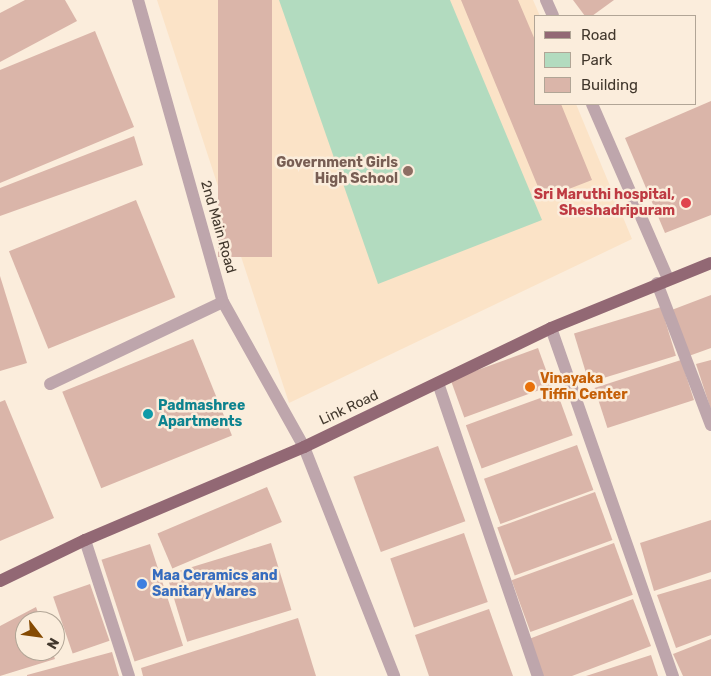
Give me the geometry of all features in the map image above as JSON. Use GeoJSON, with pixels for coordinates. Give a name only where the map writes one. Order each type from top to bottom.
{"type":"FeatureCollection","features":[{"type":"Feature","properties":{"kind":"main road","name":"Link Road"},"geometry":{"type":"LineString","coordinates":[[0,581],[85,540],[304,447],[551,328],[662,281],[711,263]]}},
{"type":"Feature","properties":{"kind":"street","name":"2nd Main Road"},"geometry":{"type":"LineString","coordinates":[[138,0],[223,302],[304,447],[394,676]]}},
{"type":"Feature","properties":{"kind":"street"},"geometry":{"type":"LineString","coordinates":[[546,0],[553,15]]}},
{"type":"Feature","properties":{"kind":"street"},"geometry":{"type":"LineString","coordinates":[[592,105],[662,281],[711,425]]}},
{"type":"Feature","properties":{"kind":"street"},"geometry":{"type":"LineString","coordinates":[[50,384],[223,302]]}},
{"type":"Feature","properties":{"kind":"street"},"geometry":{"type":"LineString","coordinates":[[551,328],[673,676]]}},
{"type":"Feature","properties":{"kind":"street"},"geometry":{"type":"LineString","coordinates":[[438,383],[538,676]]}},
{"type":"Feature","properties":{"kind":"street"},"geometry":{"type":"LineString","coordinates":[[85,540],[129,676]]}},
{"type":"Feature","properties":{"kind":"shaded area","name":"Government Girls High School"},"geometry":{"type":"Polygon","coordinates":[[[157,0],[533,0],[540,15],[534,15],[534,105],[576,105],[632,239],[289,403],[157,0]]]}},
{"type":"Feature","properties":{"kind":"green space"},"geometry":{"type":"Polygon","coordinates":[[[279,0],[450,0],[542,220],[378,284],[279,0]]]}},
{"type":"Feature","properties":{"kind":"building"},"geometry":{"type":"Polygon","coordinates":[[[25,0],[65,0],[77,21],[0,62],[0,13],[25,0]]]}},
{"type":"Feature","properties":{"kind":"building"},"geometry":{"type":"Polygon","coordinates":[[[218,0],[272,0],[272,257],[218,257],[218,0]]]}},
{"type":"Feature","properties":{"kind":"building"},"geometry":{"type":"Polygon","coordinates":[[[461,0],[518,0],[534,38],[534,105],[561,105],[592,180],[543,199],[461,0]]]}},
{"type":"Feature","properties":{"kind":"building"},"geometry":{"type":"Polygon","coordinates":[[[573,0],[614,0],[593,15],[584,15],[573,0]]]}},
{"type":"Feature","properties":{"kind":"building"},"geometry":{"type":"Polygon","coordinates":[[[95,31],[134,127],[0,183],[0,70],[95,31]]]}},
{"type":"Feature","properties":{"kind":"building"},"geometry":{"type":"Polygon","coordinates":[[[711,101],[711,215],[665,233],[625,138],[711,101]]]}},
{"type":"Feature","properties":{"kind":"building"},"geometry":{"type":"Polygon","coordinates":[[[134,136],[143,165],[0,216],[0,188],[134,136]]]}},
{"type":"Feature","properties":{"kind":"building"},"geometry":{"type":"Polygon","coordinates":[[[136,200],[175,297],[48,349],[9,251],[136,200]]]}},
{"type":"Feature","properties":{"kind":"building"},"geometry":{"type":"Polygon","coordinates":[[[0,276],[27,363],[0,371],[0,276]]]}},
{"type":"Feature","properties":{"kind":"building"},"geometry":{"type":"Polygon","coordinates":[[[711,295],[711,348],[686,357],[669,311],[711,295]]]}},
{"type":"Feature","properties":{"kind":"building"},"geometry":{"type":"Polygon","coordinates":[[[661,307],[676,356],[589,382],[574,334],[661,307]]]}},
{"type":"Feature","properties":{"kind":"building","name":"Padmashree Apartments"},"geometry":{"type":"Polygon","coordinates":[[[193,339],[232,435],[101,488],[62,392],[193,339]]]}},
{"type":"Feature","properties":{"kind":"building"},"geometry":{"type":"Polygon","coordinates":[[[538,348],[552,386],[464,417],[451,380],[538,348]]]}},
{"type":"Feature","properties":{"kind":"building"},"geometry":{"type":"Polygon","coordinates":[[[681,360],[694,400],[607,428],[594,388],[681,360]]]}},
{"type":"Feature","properties":{"kind":"building"},"geometry":{"type":"Polygon","coordinates":[[[711,360],[711,410],[696,364],[711,360]]]}},
{"type":"Feature","properties":{"kind":"building"},"geometry":{"type":"Polygon","coordinates":[[[557,392],[573,435],[482,468],[466,425],[557,392]]]}},
{"type":"Feature","properties":{"kind":"building"},"geometry":{"type":"Polygon","coordinates":[[[5,400],[54,518],[0,541],[0,402],[5,400]]]}},
{"type":"Feature","properties":{"kind":"building"},"geometry":{"type":"Polygon","coordinates":[[[577,445],[593,490],[500,524],[484,479],[577,445]]]}},
{"type":"Feature","properties":{"kind":"building"},"geometry":{"type":"Polygon","coordinates":[[[438,446],[465,521],[381,552],[353,477],[438,446]]]}},
{"type":"Feature","properties":{"kind":"building"},"geometry":{"type":"Polygon","coordinates":[[[267,487],[282,522],[172,568],[157,533],[267,487]]]}},
{"type":"Feature","properties":{"kind":"building"},"geometry":{"type":"Polygon","coordinates":[[[595,492],[612,540],[515,575],[497,528],[595,492]]]}},
{"type":"Feature","properties":{"kind":"building"},"geometry":{"type":"Polygon","coordinates":[[[711,520],[711,572],[654,591],[640,543],[711,520]]]}},
{"type":"Feature","properties":{"kind":"building"},"geometry":{"type":"Polygon","coordinates":[[[464,533],[488,602],[414,627],[390,558],[464,533]]]}},
{"type":"Feature","properties":{"kind":"building"},"geometry":{"type":"Polygon","coordinates":[[[271,543],[291,610],[187,642],[167,575],[271,543]]]}},
{"type":"Feature","properties":{"kind":"building"},"geometry":{"type":"Polygon","coordinates":[[[614,543],[633,595],[530,632],[512,580],[614,543]]]}},
{"type":"Feature","properties":{"kind":"building"},"geometry":{"type":"Polygon","coordinates":[[[150,544],[183,646],[135,662],[101,560],[150,544]]]}},
{"type":"Feature","properties":{"kind":"building"},"geometry":{"type":"Polygon","coordinates":[[[711,579],[711,635],[676,648],[657,595],[711,579]]]}},
{"type":"Feature","properties":{"kind":"building"},"geometry":{"type":"Polygon","coordinates":[[[90,584],[110,641],[73,653],[65,631],[65,611],[58,611],[53,597],[90,584]]]}},
{"type":"Feature","properties":{"kind":"building"},"geometry":{"type":"Polygon","coordinates":[[[633,599],[651,646],[572,676],[543,676],[529,639],[633,599]]]}},
{"type":"Feature","properties":{"kind":"building"},"geometry":{"type":"Polygon","coordinates":[[[36,607],[37,611],[28,611],[36,607]]]}},
{"type":"Feature","properties":{"kind":"building"},"geometry":{"type":"Polygon","coordinates":[[[489,609],[513,676],[429,676],[415,635],[489,609]]]}},
{"type":"Feature","properties":{"kind":"building"},"geometry":{"type":"Polygon","coordinates":[[[15,618],[15,661],[49,661],[0,676],[0,626],[15,618]]]}},
{"type":"Feature","properties":{"kind":"building"},"geometry":{"type":"Polygon","coordinates":[[[298,618],[316,676],[143,676],[141,668],[298,618]]]}},
{"type":"Feature","properties":{"kind":"building"},"geometry":{"type":"Polygon","coordinates":[[[711,639],[711,676],[683,676],[673,654],[711,639]]]}},
{"type":"Feature","properties":{"kind":"building"},"geometry":{"type":"Polygon","coordinates":[[[112,652],[119,676],[27,676],[27,675],[112,652]]]}},
{"type":"Feature","properties":{"kind":"building"},"geometry":{"type":"Polygon","coordinates":[[[651,655],[658,676],[586,676],[651,655]]]}},
{"type":"Feature","properties":{"kind":"place","name":"Government Girls High School"},"geometry":{"type":"Point","coordinates":[408,171]}},
{"type":"Feature","properties":{"kind":"place","name":"Sri Maruthi hospital, Sheshadripuram"},"geometry":{"type":"Point","coordinates":[686,203]}},
{"type":"Feature","properties":{"kind":"place","name":"Vinayaka Tiffin Center"},"geometry":{"type":"Point","coordinates":[530,387]}},
{"type":"Feature","properties":{"kind":"place","name":"Padmashree Apartments"},"geometry":{"type":"Point","coordinates":[148,414]}},
{"type":"Feature","properties":{"kind":"place","name":"Maa Ceramics and Sanitary Wares"},"geometry":{"type":"Point","coordinates":[142,584]}}]}
